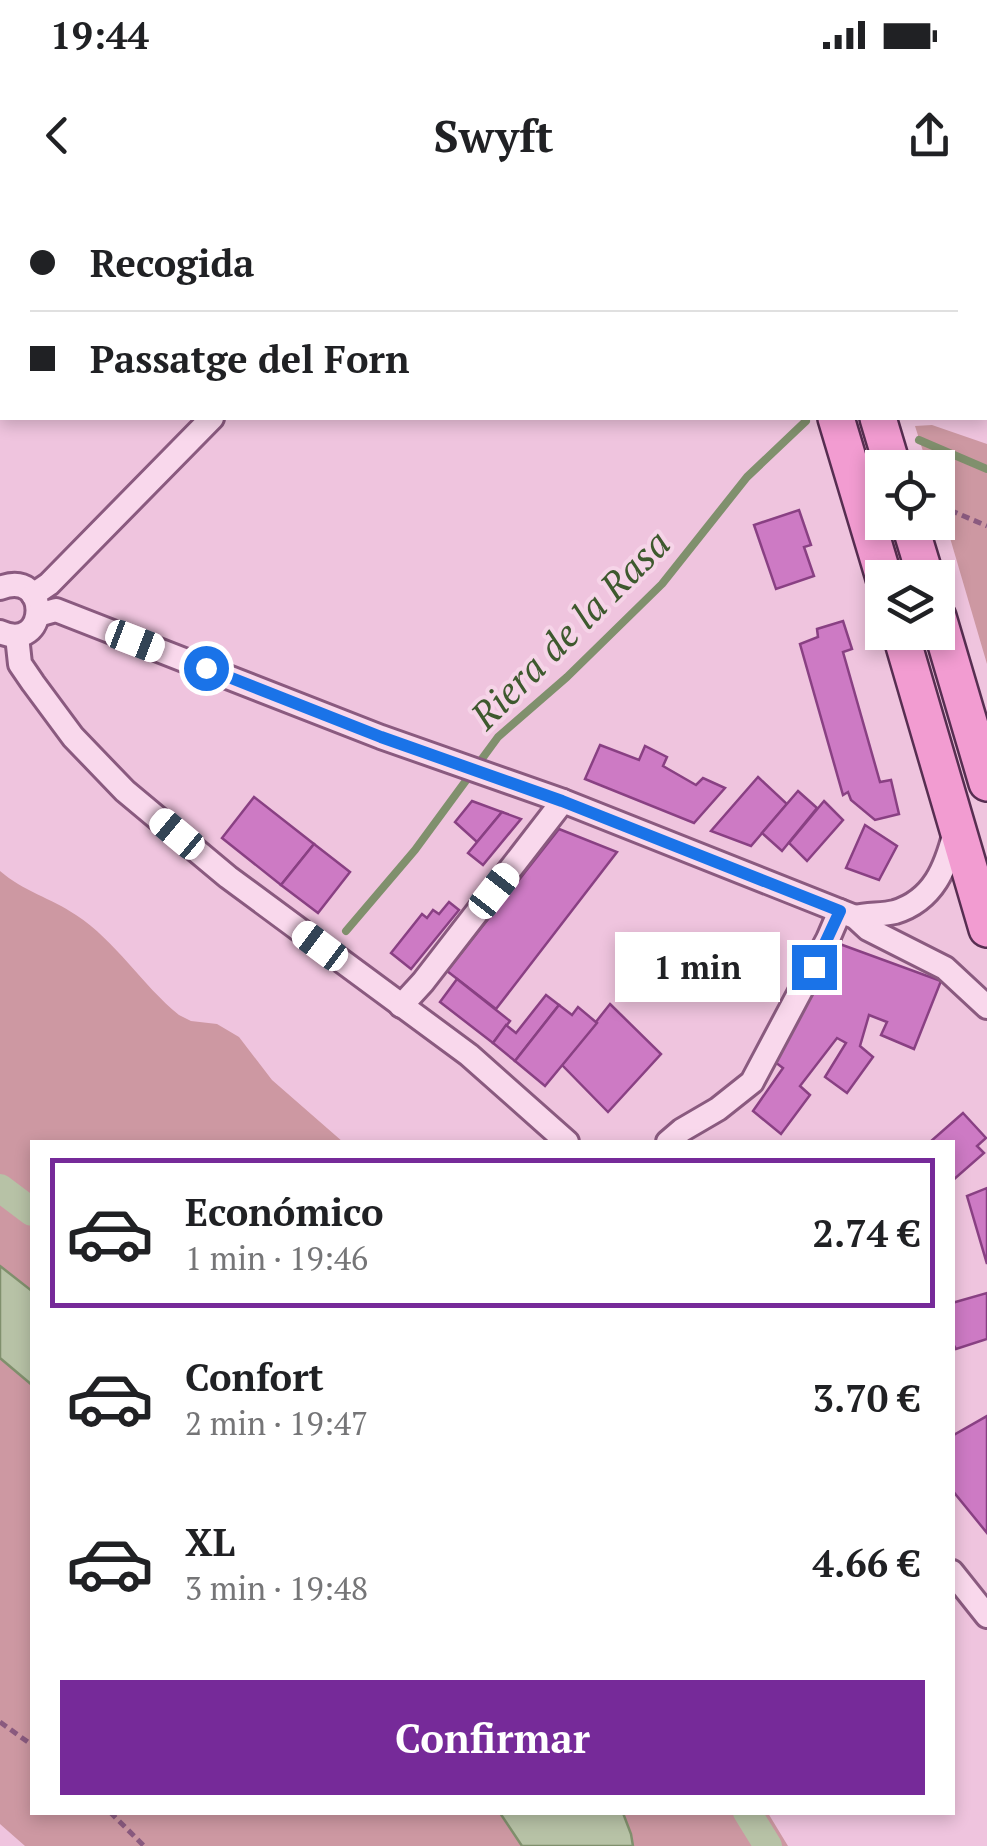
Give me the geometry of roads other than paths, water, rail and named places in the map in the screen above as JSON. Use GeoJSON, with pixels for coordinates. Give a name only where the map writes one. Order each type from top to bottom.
{"type":"FeatureCollection","features":[{"type":"Feature","properties":{"kind":"main road"},"geometry":{"type":"LineString","coordinates":[[837,420],[879,560]]}},
{"type":"Feature","properties":{"kind":"main road"},"geometry":{"type":"LineString","coordinates":[[879,420],[888,450]]}},
{"type":"Feature","properties":{"kind":"main road"},"geometry":{"type":"LineString","coordinates":[[905,650],[987,929]]}},
{"type":"Feature","properties":{"kind":"main road"},"geometry":{"type":"LineString","coordinates":[[948,650],[987,783]]}},
{"type":"Feature","properties":{"kind":"street"},"geometry":{"type":"LineString","coordinates":[[552,200],[618,200]]}},
{"type":"Feature","properties":{"kind":"street"},"geometry":{"type":"LineString","coordinates":[[210,420],[49,584],[36,605],[31,628],[9,634],[20,664],[73,737],[125,791],[228,878],[469,1055],[564,1140]]}},
{"type":"Feature","properties":{"kind":"street"},"geometry":{"type":"LineString","coordinates":[[0,588],[20,586],[36,605],[381,737],[562,801],[848,914],[868,929],[945,968],[987,1007]]}},
{"type":"Feature","properties":{"kind":"street"},"geometry":{"type":"LineString","coordinates":[[401,1006],[424,982],[562,801]]}},
{"type":"Feature","properties":{"kind":"street"},"geometry":{"type":"LineString","coordinates":[[670,1140],[752,1082],[828,939],[848,914],[894,912],[922,898],[946,867],[956,824]]}},
{"type":"Feature","properties":{"kind":"street"},"geometry":{"type":"LineString","coordinates":[[955,1576],[987,1616]]}},
{"type":"Feature","properties":{"kind":"waterway","name":"Riera de la Rasa"},"geometry":{"type":"LineString","coordinates":[[346,931],[415,850],[498,737],[567,677],[662,584],[747,477],[806,421]]}},
{"type":"Feature","properties":{"kind":"waterway","name":"Riera de la Rasa"},"geometry":{"type":"LineString","coordinates":[[919,440],[987,469]]}},
{"type":"Feature","properties":{"kind":"waterway"},"geometry":{"type":"LineString","coordinates":[[0,1188],[30,1210]]}},
{"type":"Feature","properties":{"kind":"waterway"},"geometry":{"type":"LineString","coordinates":[[749,1815],[768,1846]]}}]}
